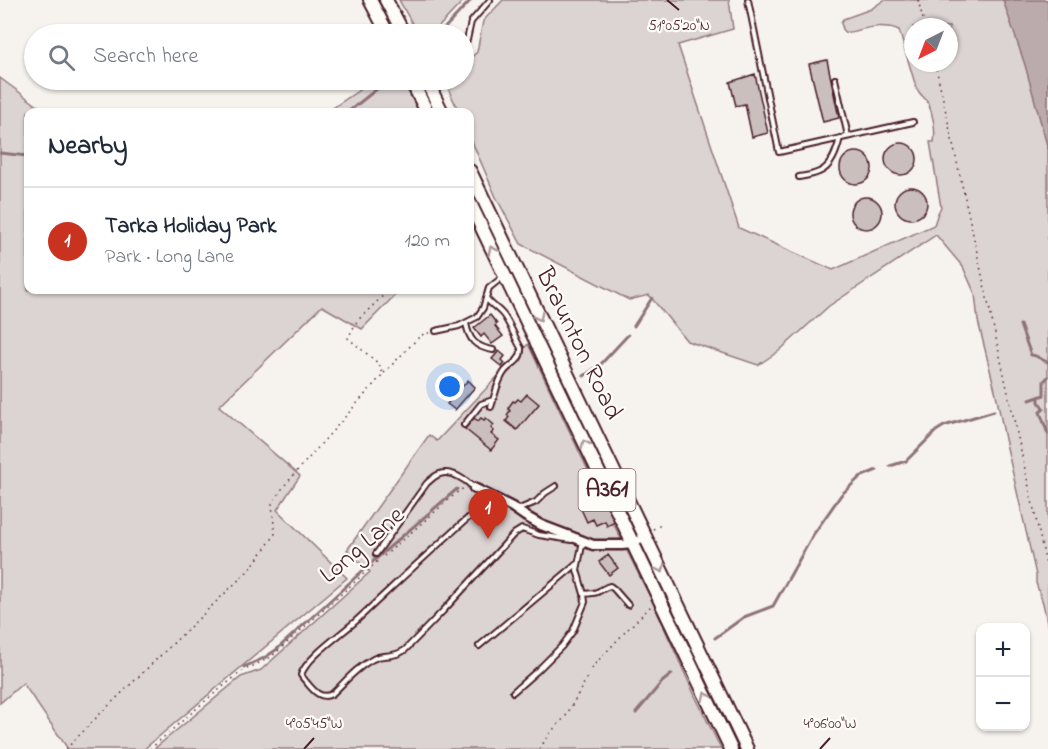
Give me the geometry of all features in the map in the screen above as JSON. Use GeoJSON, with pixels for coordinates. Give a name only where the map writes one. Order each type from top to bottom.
{"type":"FeatureCollection","features":[{"type":"Feature","properties":{"kind":"main road"},"geometry":{"type":"LineString","coordinates":[[370,0],[383,24]]}},
{"type":"Feature","properties":{"kind":"main road"},"geometry":{"type":"LineString","coordinates":[[386,0],[399,24]]}},
{"type":"Feature","properties":{"kind":"main road"},"geometry":{"type":"LineString","coordinates":[[416,90],[425,108]]}},
{"type":"Feature","properties":{"kind":"main road"},"geometry":{"type":"LineString","coordinates":[[431,90],[440,108]]}},
{"type":"Feature","properties":{"kind":"main road","name":"Braunton Road"},"geometry":{"type":"LineString","coordinates":[[474,179],[747,749]]}},
{"type":"Feature","properties":{"kind":"main road","name":"Braunton Road"},"geometry":{"type":"LineString","coordinates":[[474,211],[731,749]]}},
{"type":"Feature","properties":{"kind":"street"},"geometry":{"type":"LineString","coordinates":[[474,488],[541,525],[593,544],[632,544],[646,537]]}},
{"type":"Feature","properties":{"kind":"lane"},"geometry":{"type":"LineString","coordinates":[[471,24],[490,0]]}},
{"type":"Feature","properties":{"kind":"lane"},"geometry":{"type":"LineString","coordinates":[[748,0],[779,152],[913,122]]}},
{"type":"Feature","properties":{"kind":"lane"},"geometry":{"type":"LineString","coordinates":[[835,78],[848,136]]}},
{"type":"Feature","properties":{"kind":"lane"},"geometry":{"type":"LineString","coordinates":[[435,98],[437,90]]}},
{"type":"Feature","properties":{"kind":"lane"},"geometry":{"type":"LineString","coordinates":[[799,177],[822,171],[832,160],[840,138]]}},
{"type":"Feature","properties":{"kind":"lane"},"geometry":{"type":"LineString","coordinates":[[435,331],[459,326],[477,317],[483,308],[486,292],[505,276]]}},
{"type":"Feature","properties":{"kind":"lane"},"geometry":{"type":"LineString","coordinates":[[486,298],[505,318],[521,353],[519,360],[504,373],[500,380],[491,408]]}},
{"type":"Feature","properties":{"kind":"lane"},"geometry":{"type":"LineString","coordinates":[[466,323],[471,339],[478,346],[493,350]]}},
{"type":"Feature","properties":{"kind":"lane"},"geometry":{"type":"LineString","coordinates":[[464,424],[481,404],[493,400]]}},
{"type":"Feature","properties":{"kind":"lane"},"geometry":{"type":"LineString","coordinates":[[376,554],[427,483],[438,474],[450,473],[474,488]]}},
{"type":"Feature","properties":{"kind":"lane"},"geometry":{"type":"LineString","coordinates":[[517,510],[536,502],[556,486]]}},
{"type":"Feature","properties":{"kind":"lane"},"geometry":{"type":"LineString","coordinates":[[493,498],[444,538],[337,635],[305,668],[302,675],[320,696],[329,696],[374,658],[398,655],[443,611],[514,534],[522,529],[554,538],[583,541],[577,570],[585,602],[573,631],[562,646],[513,692]]}},
{"type":"Feature","properties":{"kind":"lane"},"geometry":{"type":"LineString","coordinates":[[479,646],[578,562]]}},
{"type":"Feature","properties":{"kind":"lane"},"geometry":{"type":"LineString","coordinates":[[584,594],[610,586],[628,604]]}},
{"type":"Feature","properties":{"kind":"path"},"geometry":{"type":"LineString","coordinates":[[918,0],[923,18]]}},
{"type":"Feature","properties":{"kind":"path"},"geometry":{"type":"LineString","coordinates":[[937,72],[1048,573]]}},
{"type":"Feature","properties":{"kind":"path"},"geometry":{"type":"LineString","coordinates":[[383,375],[379,364],[348,338],[357,321],[385,294]]}},
{"type":"Feature","properties":{"kind":"path"},"geometry":{"type":"LineString","coordinates":[[66,749],[249,570],[275,535],[272,504],[284,486],[421,335],[435,331]]}},
{"type":"Feature","properties":{"kind":"path","name":"Long Lane"},"geometry":{"type":"LineString","coordinates":[[150,749],[241,672],[272,657],[344,590],[460,490],[474,488]]}},
{"type":"Feature","properties":{"kind":"path"},"geometry":{"type":"LineString","coordinates":[[540,749],[548,735],[566,716],[594,665],[658,599]]}},
{"type":"Feature","properties":{"kind":"shaded area"},"geometry":{"type":"Polygon","coordinates":[[[399,0],[464,0],[441,24],[412,24],[399,0]]]}},
{"type":"Feature","properties":{"kind":"shaded area"},"geometry":{"type":"Polygon","coordinates":[[[503,0],[729,0],[733,29],[678,45],[739,228],[833,270],[934,225],[941,207],[930,142],[934,142],[935,137],[933,117],[928,103],[916,87],[912,72],[958,72],[958,18],[904,18],[904,47],[899,30],[879,27],[844,32],[841,23],[843,19],[871,9],[884,0],[1048,0],[1048,627],[1036,583],[978,321],[975,294],[963,267],[936,235],[829,306],[779,351],[758,365],[687,341],[649,295],[629,300],[521,244],[496,197],[474,146],[474,108],[457,108],[449,90],[474,90],[474,55],[477,52],[483,21],[503,0]]]}},
{"type":"Feature","properties":{"kind":"shaded area"},"geometry":{"type":"Polygon","coordinates":[[[1003,0],[1048,0],[1048,149],[1025,65],[1003,0]]]}},
{"type":"Feature","properties":{"kind":"shaded area"},"geometry":{"type":"Polygon","coordinates":[[[0,78],[41,108],[24,108],[24,294],[396,294],[362,329],[322,306],[219,406],[300,476],[277,510],[347,578],[144,749],[68,749],[23,683],[0,703],[0,78]]]}},
{"type":"Feature","properties":{"kind":"shaded area"},"geometry":{"type":"Polygon","coordinates":[[[359,90],[407,90],[417,108],[333,108],[359,90]]]}},
{"type":"Feature","properties":{"kind":"shaded area"},"geometry":{"type":"Polygon","coordinates":[[[528,344],[721,749],[154,749],[241,677],[261,670],[370,572],[347,550],[429,435],[437,441],[528,344]]]}},
{"type":"Feature","properties":{"kind":"building"},"geometry":{"type":"Polygon","coordinates":[[[827,60],[839,118],[823,122],[809,64],[827,60]]]}},
{"type":"Feature","properties":{"kind":"building"},"geometry":{"type":"Polygon","coordinates":[[[755,74],[768,133],[752,137],[745,104],[736,106],[730,82],[755,74]]]}},
{"type":"Feature","properties":{"kind":"building"},"geometry":{"type":"Polygon","coordinates":[[[901,143],[913,147],[917,159],[913,171],[901,175],[889,171],[885,159],[889,147],[901,143]]]}},
{"type":"Feature","properties":{"kind":"building"},"geometry":{"type":"Polygon","coordinates":[[[856,152],[868,156],[872,168],[868,180],[856,184],[844,180],[840,168],[844,156],[856,152]]]}},
{"type":"Feature","properties":{"kind":"building"},"geometry":{"type":"Polygon","coordinates":[[[911,187],[923,191],[927,203],[923,215],[911,219],[899,215],[895,203],[899,191],[911,187]]]}},
{"type":"Feature","properties":{"kind":"building"},"geometry":{"type":"Polygon","coordinates":[[[866,197],[878,201],[882,213],[878,225],[866,229],[854,225],[850,213],[854,201],[866,197]]]}},
{"type":"Feature","properties":{"kind":"building"},"geometry":{"type":"Polygon","coordinates":[[[490,315],[503,336],[492,344],[484,334],[481,337],[474,328],[490,315]]]}},
{"type":"Feature","properties":{"kind":"building"},"geometry":{"type":"Polygon","coordinates":[[[499,351],[505,356],[502,360],[505,363],[502,367],[492,359],[499,351]]]}},
{"type":"Feature","properties":{"kind":"building"},"geometry":{"type":"Polygon","coordinates":[[[468,380],[475,387],[455,410],[447,404],[468,380]]]}},
{"type":"Feature","properties":{"kind":"building"},"geometry":{"type":"Polygon","coordinates":[[[527,394],[539,404],[517,430],[506,421],[510,411],[508,408],[513,401],[518,399],[521,401],[527,394]]]}},
{"type":"Feature","properties":{"kind":"building"},"geometry":{"type":"Polygon","coordinates":[[[474,418],[478,421],[486,418],[494,425],[491,428],[494,431],[491,434],[499,440],[491,450],[465,429],[474,418]]]}},
{"type":"Feature","properties":{"kind":"building"},"geometry":{"type":"Polygon","coordinates":[[[597,502],[599,506],[606,502],[615,522],[607,526],[605,521],[596,525],[593,519],[587,522],[581,509],[597,502]]]}},
{"type":"Feature","properties":{"kind":"building"},"geometry":{"type":"Polygon","coordinates":[[[608,555],[618,568],[609,575],[599,562],[608,555]]]}},
{"type":"Feature","properties":{"kind":"waterway"},"geometry":{"type":"LineString","coordinates":[[448,24],[471,0]]}},
{"type":"Feature","properties":{"kind":"waterway"},"geometry":{"type":"LineString","coordinates":[[353,108],[376,90]]}},
{"type":"Feature","properties":{"kind":"waterway"},"geometry":{"type":"LineString","coordinates":[[0,153],[24,156]]}},
{"type":"Feature","properties":{"kind":"waterway"},"geometry":{"type":"LineString","coordinates":[[634,326],[652,298]]}},
{"type":"Feature","properties":{"kind":"waterway"},"geometry":{"type":"LineString","coordinates":[[1020,325],[1031,355],[1048,362]]}},
{"type":"Feature","properties":{"kind":"waterway"},"geometry":{"type":"LineString","coordinates":[[584,376],[601,364],[628,335]]}},
{"type":"Feature","properties":{"kind":"waterway"},"geometry":{"type":"LineString","coordinates":[[1030,400],[1044,395],[1044,381],[1048,377]]}},
{"type":"Feature","properties":{"kind":"waterway"},"geometry":{"type":"LineString","coordinates":[[1039,397],[1039,402],[1044,409],[1040,412],[1048,434]]}},
{"type":"Feature","properties":{"kind":"waterway"},"geometry":{"type":"LineString","coordinates":[[890,466],[906,461],[944,426],[994,411]]}},
{"type":"Feature","properties":{"kind":"waterway"},"geometry":{"type":"LineString","coordinates":[[715,638],[744,617],[773,606],[813,535],[841,495],[860,477],[877,470]]}},
{"type":"Feature","properties":{"kind":"waterway"},"geometry":{"type":"LineString","coordinates":[[244,667],[276,650],[457,489]]}},
{"type":"Feature","properties":{"kind":"waterway"},"geometry":{"type":"LineString","coordinates":[[636,713],[662,682],[672,674]]}},
{"type":"Feature","properties":{"kind":"place","name":"Tarka Holiday Park"},"geometry":{"type":"Point","coordinates":[488,539]}}]}
